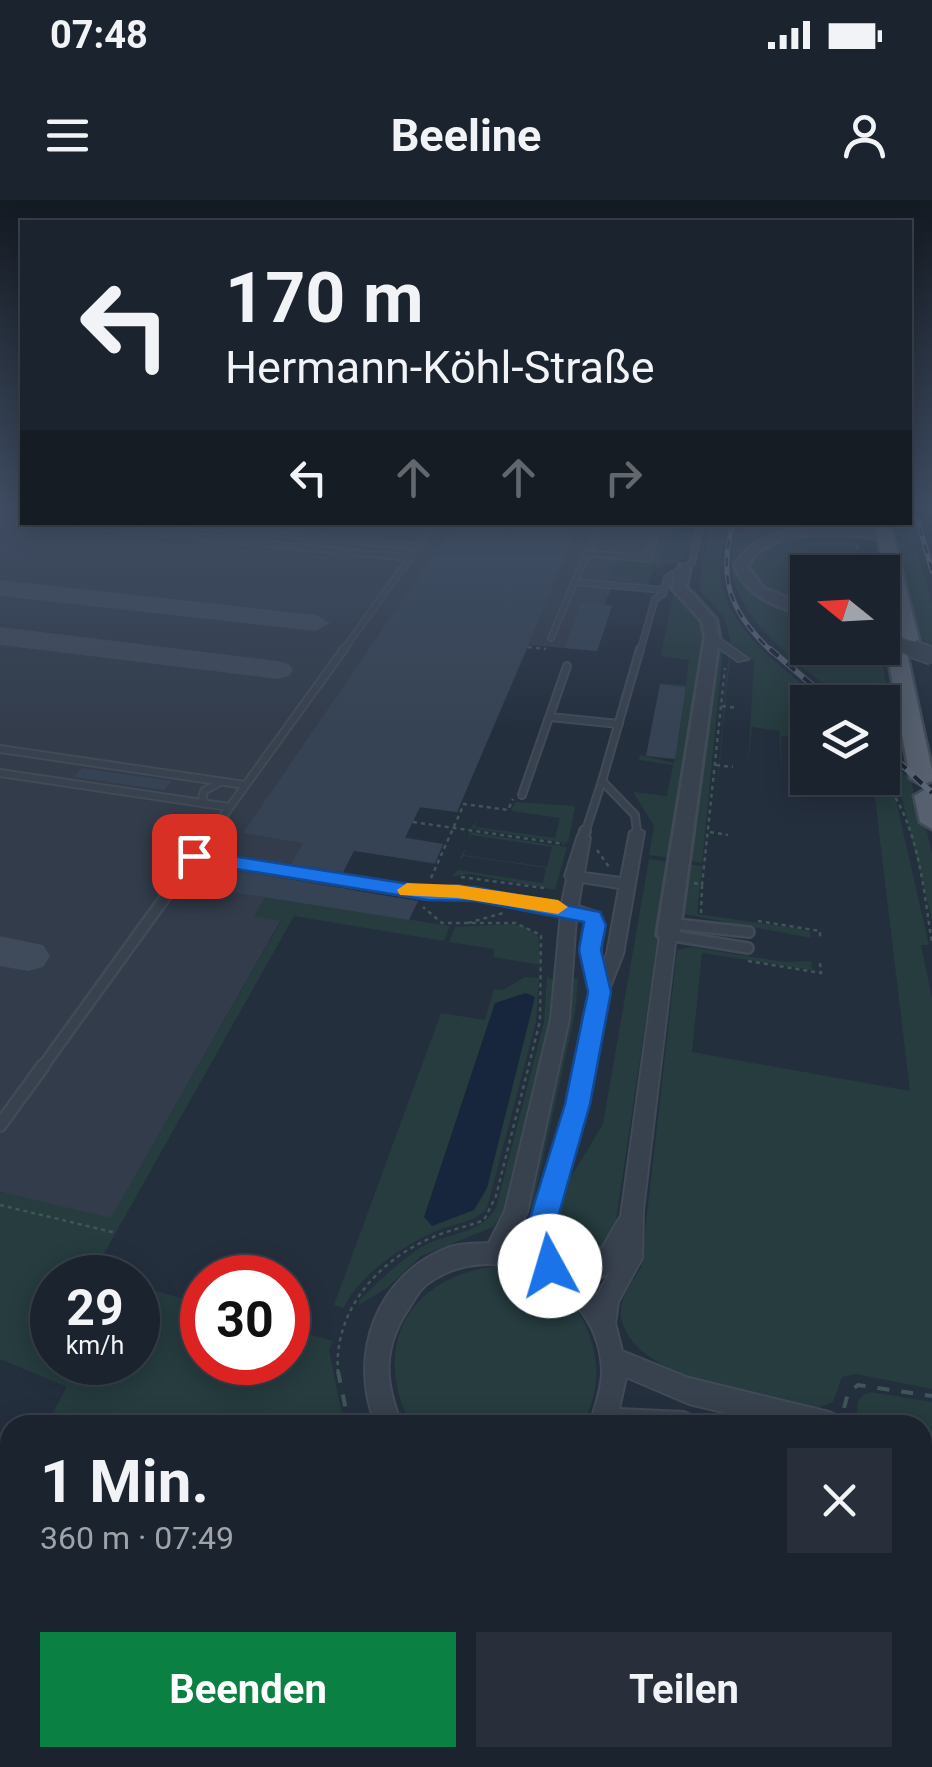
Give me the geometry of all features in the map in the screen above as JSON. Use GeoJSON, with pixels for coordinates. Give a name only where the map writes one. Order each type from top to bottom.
{"type":"FeatureCollection","features":[{"type":"Feature","properties":{"kind":"main road"},"geometry":{"type":"LineString","coordinates":[[888,583],[932,734]]}},
{"type":"Feature","properties":{"kind":"main road"},"geometry":{"type":"LineString","coordinates":[[904,646],[932,822]]}},
{"type":"Feature","properties":{"kind":"street"},"geometry":{"type":"LineString","coordinates":[[680,583],[679,588],[709,620],[719,642],[742,658]]}},
{"type":"Feature","properties":{"kind":"street"},"geometry":{"type":"LineString","coordinates":[[750,583],[790,604]]}},
{"type":"Feature","properties":{"kind":"street"},"geometry":{"type":"LineString","coordinates":[[602,1322],[607,1299],[632,1258],[632,1210],[668,935],[719,642]]}},
{"type":"Feature","properties":{"kind":"street"},"geometry":{"type":"LineString","coordinates":[[606,1415],[613,1391],[614,1360],[602,1322],[582,1290],[559,1272],[543,1221],[578,1104],[599,992],[615,954],[636,832]]}},
{"type":"Feature","properties":{"kind":"street"},"geometry":{"type":"LineString","coordinates":[[496,1251],[516,1212],[560,1019],[573,876],[582,842]]}},
{"type":"Feature","properties":{"kind":"street"},"geometry":{"type":"LineString","coordinates":[[573,876],[628,879]]}},
{"type":"Feature","properties":{"kind":"street"},"geometry":{"type":"LineString","coordinates":[[455,885],[592,916],[595,925],[590,950],[599,992]]}},
{"type":"Feature","properties":{"kind":"street"},"geometry":{"type":"LineString","coordinates":[[385,1415],[376,1373],[379,1343],[389,1314],[412,1284],[442,1262],[496,1251],[559,1272],[587,1274],[608,1264],[632,1210]]}},
{"type":"Feature","properties":{"kind":"street"},"geometry":{"type":"LineString","coordinates":[[614,1360],[689,1392],[811,1415]]}},
{"type":"Feature","properties":{"kind":"lane"},"geometry":{"type":"LineString","coordinates":[[0,1125],[392,583]]}},
{"type":"Feature","properties":{"kind":"lane"},"geometry":{"type":"LineString","coordinates":[[551,638],[575,583]]}},
{"type":"Feature","properties":{"kind":"lane"},"geometry":{"type":"LineString","coordinates":[[588,583],[664,590]]}},
{"type":"Feature","properties":{"kind":"lane"},"geometry":{"type":"LineString","coordinates":[[582,842],[655,599],[666,583]]}},
{"type":"Feature","properties":{"kind":"lane"},"geometry":{"type":"LineString","coordinates":[[522,795],[567,666]]}},
{"type":"Feature","properties":{"kind":"lane"},"geometry":{"type":"LineString","coordinates":[[550,717],[619,724]]}},
{"type":"Feature","properties":{"kind":"lane"},"geometry":{"type":"LineString","coordinates":[[0,749],[246,785]]}},
{"type":"Feature","properties":{"kind":"lane"},"geometry":{"type":"LineString","coordinates":[[0,773],[230,807]]}},
{"type":"Feature","properties":{"kind":"lane"},"geometry":{"type":"LineString","coordinates":[[602,781],[635,815],[636,832]]}},
{"type":"Feature","properties":{"kind":"lane"},"geometry":{"type":"LineString","coordinates":[[206,804],[202,798],[204,791],[223,782]]}},
{"type":"Feature","properties":{"kind":"lane"},"geometry":{"type":"LineString","coordinates":[[194,856],[428,894],[455,885]]}},
{"type":"Feature","properties":{"kind":"lane"},"geometry":{"type":"LineString","coordinates":[[748,948],[668,935],[676,924],[694,923],[750,932]]}},
{"type":"Feature","properties":{"kind":"path"},"geometry":{"type":"LineString","coordinates":[[700,912],[721,706],[719,642]]}},
{"type":"Feature","properties":{"kind":"path"},"geometry":{"type":"LineString","coordinates":[[528,647],[558,650]]}},
{"type":"Feature","properties":{"kind":"path"},"geometry":{"type":"LineString","coordinates":[[721,706],[738,708]]}},
{"type":"Feature","properties":{"kind":"path"},"geometry":{"type":"LineString","coordinates":[[715,765],[733,767]]}},
{"type":"Feature","properties":{"kind":"path"},"geometry":{"type":"LineString","coordinates":[[433,876],[464,804],[508,810],[514,794],[522,795]]}},
{"type":"Feature","properties":{"kind":"path"},"geometry":{"type":"LineString","coordinates":[[897,795],[932,943]]}},
{"type":"Feature","properties":{"kind":"path"},"geometry":{"type":"LineString","coordinates":[[412,822],[582,842],[598,850],[611,870],[628,879]]}},
{"type":"Feature","properties":{"kind":"path"},"geometry":{"type":"LineString","coordinates":[[708,832],[728,835]]}},
{"type":"Feature","properties":{"kind":"path"},"geometry":{"type":"LineString","coordinates":[[455,885],[470,876],[544,888]]}},
{"type":"Feature","properties":{"kind":"path"},"geometry":{"type":"LineString","coordinates":[[689,883],[702,885]]}},
{"type":"Feature","properties":{"kind":"path"},"geometry":{"type":"LineString","coordinates":[[347,1415],[335,1351],[353,1299],[397,1258],[423,1242],[484,1220],[496,1196],[540,1021],[544,942],[541,935],[515,923],[466,924],[433,919],[426,912],[423,897]]}},
{"type":"Feature","properties":{"kind":"path"},"geometry":{"type":"LineString","coordinates":[[466,924],[514,912]]}},
{"type":"Feature","properties":{"kind":"path"},"geometry":{"type":"LineString","coordinates":[[752,920],[820,931],[820,939]]}},
{"type":"Feature","properties":{"kind":"path"},"geometry":{"type":"LineString","coordinates":[[736,959],[821,973],[820,963]]}},
{"type":"Feature","properties":{"kind":"path"},"geometry":{"type":"LineString","coordinates":[[0,1205],[116,1232]]}},
{"type":"Feature","properties":{"kind":"path"},"geometry":{"type":"LineString","coordinates":[[839,1415],[848,1392],[858,1386],[932,1396]]}},
{"type":"Feature","properties":{"kind":"shaded area"},"geometry":{"type":"Polygon","coordinates":[[[0,583],[626,583],[611,588],[605,605],[612,606],[597,651],[529,645],[457,812],[417,807],[403,837],[443,844],[435,864],[346,849],[350,858],[342,874],[286,864],[278,877],[355,890],[344,911],[265,898],[281,920],[111,1219],[0,1192],[0,583]]]}},
{"type":"Feature","properties":{"kind":"shaded area"},"geometry":{"type":"Polygon","coordinates":[[[526,993],[535,997],[487,1188],[474,1210],[432,1226],[424,1217],[495,1003],[526,993]]]}},
{"type":"Feature","properties":{"kind":"green space"},"geometry":{"type":"Polygon","coordinates":[[[616,583],[649,583],[662,588],[616,583]]]}},
{"type":"Feature","properties":{"kind":"green space"},"geometry":{"type":"Polygon","coordinates":[[[700,583],[722,583],[734,615],[746,632],[803,685],[790,685],[790,737],[781,736],[781,770],[779,731],[752,727],[748,766],[754,660],[730,658],[713,832],[730,640],[724,617],[699,590],[700,583]]]}},
{"type":"Feature","properties":{"kind":"green space"},"geometry":{"type":"Polygon","coordinates":[[[735,583],[746,583],[790,608],[790,656],[761,627],[735,583]]]}},
{"type":"Feature","properties":{"kind":"green space"},"geometry":{"type":"Polygon","coordinates":[[[762,583],[790,583],[790,601],[772,593],[762,583]]]}},
{"type":"Feature","properties":{"kind":"green space"},"geometry":{"type":"Polygon","coordinates":[[[901,583],[926,583],[932,604],[932,651],[916,645],[901,583]]]}},
{"type":"Feature","properties":{"kind":"green space"},"geometry":{"type":"Polygon","coordinates":[[[670,587],[694,589],[719,616],[724,640],[702,863],[649,855],[654,826],[633,792],[667,796],[673,765],[639,760],[640,755],[674,763],[686,687],[655,683],[686,685],[689,660],[661,656],[674,590],[670,587]]]}},
{"type":"Feature","properties":{"kind":"green space"},"geometry":{"type":"Polygon","coordinates":[[[800,665],[883,665],[886,685],[825,685],[800,665]]]}},
{"type":"Feature","properties":{"kind":"green space"},"geometry":{"type":"Polygon","coordinates":[[[900,770],[911,780],[932,854],[932,919],[901,795],[900,770]]]}},
{"type":"Feature","properties":{"kind":"green space"},"geometry":{"type":"Polygon","coordinates":[[[875,795],[895,796],[929,945],[921,945],[932,998],[932,1389],[856,1374],[842,1377],[833,1402],[818,1408],[704,1382],[649,1356],[630,1339],[621,1310],[641,1267],[677,950],[691,947],[785,962],[811,961],[812,970],[702,953],[692,1052],[910,1091],[875,795]]]}},
{"type":"Feature","properties":{"kind":"green space"},"geometry":{"type":"Polygon","coordinates":[[[515,802],[575,806],[568,843],[471,828],[476,821],[475,827],[555,838],[560,818],[511,811],[515,802]]]}},
{"type":"Feature","properties":{"kind":"green space"},"geometry":{"type":"Polygon","coordinates":[[[470,832],[567,847],[555,890],[471,874],[452,876],[458,870],[543,883],[546,868],[464,856],[459,860],[465,849],[464,855],[547,867],[552,847],[471,835],[468,841],[470,832]]]}},
{"type":"Feature","properties":{"kind":"green space"},"geometry":{"type":"Polygon","coordinates":[[[649,859],[702,866],[697,914],[800,929],[810,932],[811,938],[673,912],[661,918],[613,1241],[585,1264],[576,1263],[563,1242],[558,1223],[562,1192],[603,1124],[649,859]]]}},
{"type":"Feature","properties":{"kind":"green space"},"geometry":{"type":"Polygon","coordinates":[[[265,897],[450,926],[444,941],[294,916],[103,1255],[30,1255],[30,1372],[0,1359],[0,1192],[111,1218],[281,921],[254,916],[265,897]]]}},
{"type":"Feature","properties":{"kind":"green space"},"geometry":{"type":"Polygon","coordinates":[[[524,926],[538,936],[541,965],[494,957],[494,949],[449,942],[455,927],[524,926]]]}},
{"type":"Feature","properties":{"kind":"green space"},"geometry":{"type":"Polygon","coordinates":[[[525,977],[539,978],[536,1022],[487,1208],[472,1219],[401,1250],[360,1283],[344,1308],[334,1305],[441,1013],[485,1020],[494,989],[503,990],[525,977]]]}},
{"type":"Feature","properties":{"kind":"green space"},"geometry":{"type":"Polygon","coordinates":[[[547,977],[554,980],[551,1023],[509,1203],[493,1227],[421,1256],[387,1288],[359,1305],[373,1287],[412,1254],[430,1243],[472,1229],[496,1208],[544,1022],[547,977]]]}},
{"type":"Feature","properties":{"kind":"green space"},"geometry":{"type":"Polygon","coordinates":[[[572,978],[578,979],[575,1013],[532,1209],[525,1207],[569,1012],[572,978]]]}},
{"type":"Feature","properties":{"kind":"green space"},"geometry":{"type":"Polygon","coordinates":[[[500,1266],[530,1275],[551,1285],[571,1303],[590,1335],[594,1354],[595,1392],[586,1415],[407,1415],[395,1367],[397,1341],[406,1318],[422,1298],[469,1272],[500,1266]]]}},
{"type":"Feature","properties":{"kind":"green space"},"geometry":{"type":"Polygon","coordinates":[[[160,1292],[180,1298],[180,1385],[310,1385],[310,1334],[333,1341],[329,1350],[342,1415],[52,1415],[67,1387],[62,1385],[160,1385],[160,1292]]]}},
{"type":"Feature","properties":{"kind":"green space"},"geometry":{"type":"Polygon","coordinates":[[[870,1392],[932,1402],[932,1415],[858,1415],[862,1396],[870,1392]]]}},
{"type":"Feature","properties":{"kind":"building"},"geometry":{"type":"Polygon","coordinates":[[[414,583],[554,583],[457,812],[420,807],[405,838],[443,844],[435,863],[354,851],[343,872],[291,864],[303,843],[243,833],[414,583]]]}},
{"type":"Feature","properties":{"kind":"building"},"geometry":{"type":"Polygon","coordinates":[[[581,603],[612,606],[597,651],[565,648],[581,603]]]}},
{"type":"Feature","properties":{"kind":"building"},"geometry":{"type":"Polygon","coordinates":[[[660,684],[686,687],[675,759],[646,756],[660,684]]]}},
{"type":"Feature","properties":{"kind":"building"},"geometry":{"type":"Polygon","coordinates":[[[82,768],[172,781],[164,790],[74,777],[82,768]]]}},
{"type":"Feature","properties":{"kind":"building"},"geometry":{"type":"Polygon","coordinates":[[[219,868],[418,901],[409,920],[206,888],[219,868]]]}},
{"type":"Feature","properties":{"kind":"taxiway"},"geometry":{"type":"LineString","coordinates":[[0,588],[316,623]]}},
{"type":"Feature","properties":{"kind":"taxiway"},"geometry":{"type":"LineString","coordinates":[[0,636],[278,670]]}},
{"type":"Feature","properties":{"kind":"taxiway"},"geometry":{"type":"LineString","coordinates":[[0,951],[28,956]]}},
{"type":"Feature","properties":{"kind":"railway"},"geometry":{"type":"LineString","coordinates":[[729,583],[737,608],[772,652]]}},
{"type":"Feature","properties":{"kind":"railway"},"geometry":{"type":"LineString","coordinates":[[770,649],[812,685]]}},
{"type":"Feature","properties":{"kind":"railway"},"geometry":{"type":"LineString","coordinates":[[900,763],[932,793]]}},
{"type":"Feature","properties":{"kind":"slow traffic"},"geometry":{"type":"LineString","coordinates":[[407,890],[428,894],[458,892],[558,907]]}},
{"type":"Feature","properties":{"kind":"route"},"geometry":{"type":"LineString","coordinates":[[194,856],[428,894],[475,894],[592,916],[595,925],[590,950],[599,992],[578,1104],[543,1221],[550,1266]]}}]}
